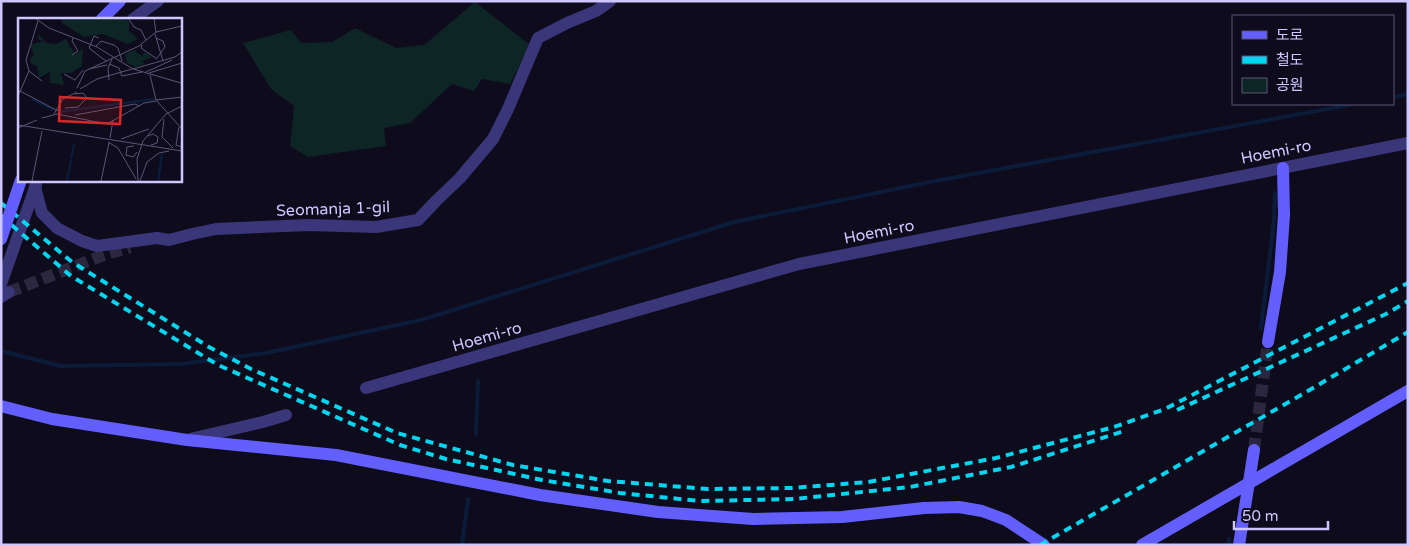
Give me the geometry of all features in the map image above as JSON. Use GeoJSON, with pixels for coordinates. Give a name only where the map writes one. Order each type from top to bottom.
{"type":"FeatureCollection","features":[{"type":"Feature","properties":{"kind":"street"},"geometry":{"type":"LineString","coordinates":[[103,18],[120,1]]}},
{"type":"Feature","properties":{"kind":"street"},"geometry":{"type":"LineString","coordinates":[[134,18],[158,1]]}},
{"type":"Feature","properties":{"kind":"street","name":"Seomanja 1-gil"},"geometry":{"type":"LineString","coordinates":[[36,183],[42,213],[57,228],[82,241],[97,246],[157,238],[169,240],[216,229],[310,225],[376,227],[418,220],[460,178],[493,139],[538,38],[596,11],[610,1]]}},
{"type":"Feature","properties":{"kind":"street","name":"Hoemi-ro"},"geometry":{"type":"LineString","coordinates":[[366,388],[799,264],[1408,143]]}},
{"type":"Feature","properties":{"kind":"street"},"geometry":{"type":"LineString","coordinates":[[1268,342],[1280,272],[1284,215],[1283,168]]}},
{"type":"Feature","properties":{"kind":"street"},"geometry":{"type":"LineString","coordinates":[[1,239],[20,181]]}},
{"type":"Feature","properties":{"kind":"street"},"geometry":{"type":"LineString","coordinates":[[4,291],[36,183]]}},
{"type":"Feature","properties":{"kind":"street","name":"Seomanja 1-gil"},"geometry":{"type":"LineString","coordinates":[[130,247],[157,238]]}},
{"type":"Feature","properties":{"kind":"street"},"geometry":{"type":"LineString","coordinates":[[1142,545],[1408,390]]}},
{"type":"Feature","properties":{"kind":"street"},"geometry":{"type":"LineString","coordinates":[[1,406],[52,419],[187,440],[336,455],[540,495],[658,512],[753,519],[842,517],[924,508],[958,507],[982,511],[1006,520],[1044,545]]}},
{"type":"Feature","properties":{"kind":"street"},"geometry":{"type":"LineString","coordinates":[[187,440],[286,415]]}},
{"type":"Feature","properties":{"kind":"street"},"geometry":{"type":"LineString","coordinates":[[1239,545],[1254,450]]}},
{"type":"Feature","properties":{"kind":"green space"},"geometry":{"type":"Polygon","coordinates":[[[475,2],[530,45],[510,84],[482,79],[474,91],[452,84],[410,123],[384,128],[386,146],[308,157],[290,146],[294,106],[271,89],[243,43],[291,30],[301,43],[332,42],[355,28],[396,48],[424,45],[475,2]]]}},
{"type":"Feature","properties":{"kind":"waterway"},"geometry":{"type":"LineString","coordinates":[[1394,97],[1408,94]]}},
{"type":"Feature","properties":{"kind":"waterway"},"geometry":{"type":"LineString","coordinates":[[1,351],[61,366],[181,364],[266,353],[421,320],[734,222],[935,181],[1350,105]]}},
{"type":"Feature","properties":{"kind":"waterway"},"geometry":{"type":"LineString","coordinates":[[1261,328],[1274,220],[1275,193]]}},
{"type":"Feature","properties":{"kind":"waterway"},"geometry":{"type":"LineString","coordinates":[[476,434],[478,381]]}},
{"type":"Feature","properties":{"kind":"waterway"},"geometry":{"type":"LineString","coordinates":[[462,545],[468,499]]}},
{"type":"Feature","properties":{"kind":"waterway"},"geometry":{"type":"LineString","coordinates":[[1229,539],[1229,545]]}},
{"type":"Feature","properties":{"kind":"tunnel"},"geometry":{"type":"LineString","coordinates":[[9,292],[104,255],[130,247]]}},
{"type":"Feature","properties":{"kind":"tunnel"},"geometry":{"type":"LineString","coordinates":[[1254,450],[1268,342]]}},
{"type":"Feature","properties":{"kind":"railway"},"geometry":{"type":"LineString","coordinates":[[1,203],[72,262],[209,347],[251,369],[397,433],[513,465],[608,481],[708,489],[792,488],[868,482],[996,458],[1114,427],[1165,409],[1408,283]]}},
{"type":"Feature","properties":{"kind":"railway"},"geometry":{"type":"LineString","coordinates":[[1,216],[71,276],[218,365],[400,445],[446,459],[542,480],[620,493],[700,501],[794,499],[910,487],[1011,467],[1124,431]]}},
{"type":"Feature","properties":{"kind":"railway"},"geometry":{"type":"LineString","coordinates":[[1177,410],[1386,314],[1408,301]]}},
{"type":"Feature","properties":{"kind":"railway"},"geometry":{"type":"LineString","coordinates":[[1040,545],[1408,332]]}}]}
